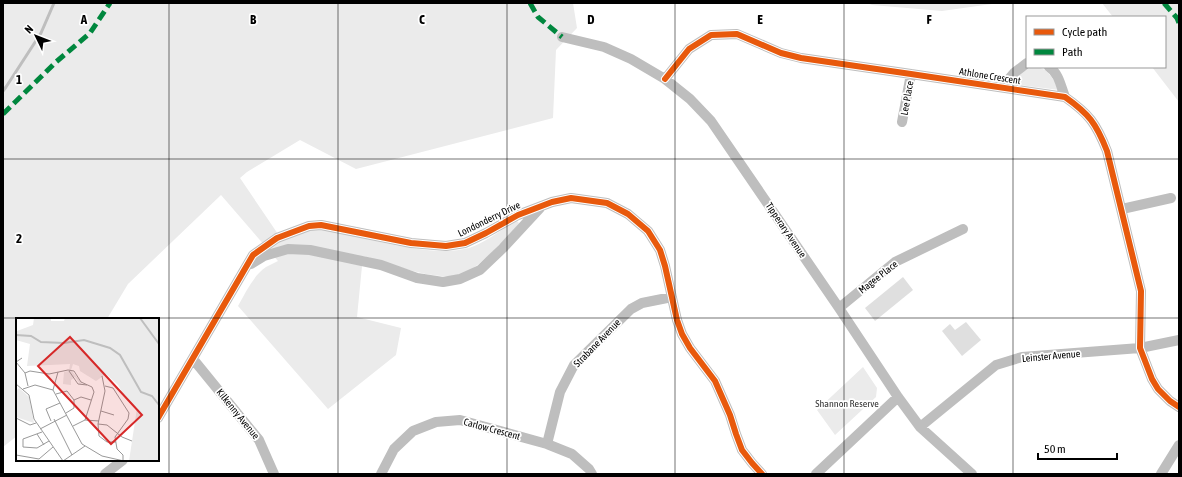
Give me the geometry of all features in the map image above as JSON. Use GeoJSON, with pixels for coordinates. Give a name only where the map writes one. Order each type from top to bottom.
{"type":"FeatureCollection","features":[{"type":"Feature","properties":{"kind":"street","name":"Athlone Crescent"},"geometry":{"type":"LineString","coordinates":[[665,79],[689,49],[711,35],[737,34],[782,53],[801,58],[1002,87],[1065,98],[1090,118],[1100,132],[1107,151],[1141,291],[1140,348]]}},
{"type":"Feature","properties":{"kind":"street","name":"Tipperary Avenue"},"geometry":{"type":"LineString","coordinates":[[562,37],[604,47],[631,59],[665,79],[690,99],[711,120],[898,397],[920,427],[972,474]]}},
{"type":"Feature","properties":{"kind":"street"},"geometry":{"type":"LineString","coordinates":[[1002,87],[1014,73],[1026,64]]}},
{"type":"Feature","properties":{"kind":"street"},"geometry":{"type":"LineString","coordinates":[[1051,68],[1058,78],[1065,98]]}},
{"type":"Feature","properties":{"kind":"street","name":"Lee Place"},"geometry":{"type":"LineString","coordinates":[[902,122],[911,74]]}},
{"type":"Feature","properties":{"kind":"street","name":"Londonderry Drive"},"geometry":{"type":"LineString","coordinates":[[159,416],[253,255],[277,238],[309,226],[321,225],[412,243],[446,246],[465,243],[518,215],[552,202],[571,198],[582,199],[607,203],[628,214],[648,231],[660,250],[677,320],[682,334],[690,348],[715,381],[730,415],[742,450],[762,474]]}},
{"type":"Feature","properties":{"kind":"street"},"geometry":{"type":"LineString","coordinates":[[1122,209],[1171,198]]}},
{"type":"Feature","properties":{"kind":"street","name":"Londonderry Drive"},"geometry":{"type":"LineString","coordinates":[[246,267],[264,256],[288,249],[310,250],[381,266],[417,278],[443,282],[460,279],[480,270],[542,206]]}},
{"type":"Feature","properties":{"kind":"street","name":"Magee Place"},"geometry":{"type":"LineString","coordinates":[[839,308],[895,262],[963,229]]}},
{"type":"Feature","properties":{"kind":"street","name":"Strabane Avenue"},"geometry":{"type":"LineString","coordinates":[[546,444],[560,392],[574,364],[631,309],[642,303],[672,297]]}},
{"type":"Feature","properties":{"kind":"street","name":"Leinster Avenue"},"geometry":{"type":"LineString","coordinates":[[920,427],[996,365],[1022,358],[1140,348],[1179,340]]}},
{"type":"Feature","properties":{"kind":"street"},"geometry":{"type":"LineString","coordinates":[[1140,348],[1152,379],[1158,389],[1170,401],[1179,407]]}},
{"type":"Feature","properties":{"kind":"street","name":"Kilkenny Avenue"},"geometry":{"type":"LineString","coordinates":[[193,359],[259,440],[274,474]]}},
{"type":"Feature","properties":{"kind":"street"},"geometry":{"type":"LineString","coordinates":[[816,474],[898,397]]}},
{"type":"Feature","properties":{"kind":"street","name":"Carlow Crescent"},"geometry":{"type":"LineString","coordinates":[[381,474],[394,449],[412,431],[436,422],[460,420],[546,444],[572,454],[589,468],[592,474]]}},
{"type":"Feature","properties":{"kind":"street"},"geometry":{"type":"LineString","coordinates":[[1161,474],[1179,444]]}},
{"type":"Feature","properties":{"kind":"street"},"geometry":{"type":"LineString","coordinates":[[105,474],[122,461]]}},
{"type":"Feature","properties":{"kind":"green space"},"geometry":{"type":"Polygon","coordinates":[[[3,3],[573,3],[577,28],[556,50],[553,118],[356,169],[300,140],[247,172],[240,178],[282,240],[311,230],[322,230],[411,248],[442,251],[456,250],[475,246],[517,221],[519,223],[510,234],[482,261],[469,271],[459,275],[436,276],[363,256],[357,317],[401,328],[396,355],[328,409],[238,306],[257,275],[266,267],[278,261],[221,195],[128,284],[108,318],[16,318],[16,437],[3,447],[3,3]]]}},
{"type":"Feature","properties":{"kind":"green space"},"geometry":{"type":"Polygon","coordinates":[[[867,3],[999,3],[942,11],[872,5],[867,3]]]}},
{"type":"Feature","properties":{"kind":"green space"},"geometry":{"type":"Polygon","coordinates":[[[1102,3],[1179,3],[1179,102],[1153,68],[1166,68],[1166,16],[1112,16],[1102,3]]]}},
{"type":"Feature","properties":{"kind":"green space"},"geometry":{"type":"Polygon","coordinates":[[[1031,68],[1043,69],[1050,74],[1059,90],[1020,85],[1017,83],[1017,77],[1031,68]]]}},
{"type":"Feature","properties":{"kind":"green space","name":"Shannon Reserve"},"geometry":{"type":"Polygon","coordinates":[[[863,367],[877,388],[876,397],[835,435],[817,410],[863,367]]]}},
{"type":"Feature","properties":{"kind":"building"},"geometry":{"type":"Polygon","coordinates":[[[903,277],[913,290],[875,321],[865,308],[903,277]]]}},
{"type":"Feature","properties":{"kind":"building"},"geometry":{"type":"Polygon","coordinates":[[[966,322],[981,340],[962,356],[942,331],[950,324],[955,330],[966,322]]]}},
{"type":"Feature","properties":{"kind":"waterway"},"geometry":{"type":"LineString","coordinates":[[3,91],[41,33],[54,3]]}},
{"type":"Feature","properties":{"kind":"marked path"},"geometry":{"type":"LineString","coordinates":[[3,114],[56,62],[90,33],[110,3]]}},
{"type":"Feature","properties":{"kind":"marked path"},"geometry":{"type":"LineString","coordinates":[[530,3],[538,17],[562,37]]}},
{"type":"Feature","properties":{"kind":"marked path"},"geometry":{"type":"LineString","coordinates":[[1164,3],[1177,18],[1179,23]]}},
{"type":"Feature","properties":{"kind":"cycle path"},"geometry":{"type":"LineString","coordinates":[[665,79],[689,49],[711,35],[737,34],[781,53],[801,58],[1065,97],[1091,120],[1107,151],[1141,291],[1140,348],[1152,379],[1158,389],[1170,401],[1179,407]]}},
{"type":"Feature","properties":{"kind":"cycle path"},"geometry":{"type":"LineString","coordinates":[[159,416],[253,255],[277,238],[309,226],[321,225],[411,243],[446,246],[465,243],[518,215],[552,202],[571,198],[607,203],[628,214],[648,231],[660,250],[677,320],[682,334],[690,348],[715,381],[730,415],[742,450],[762,474]]}}]}
